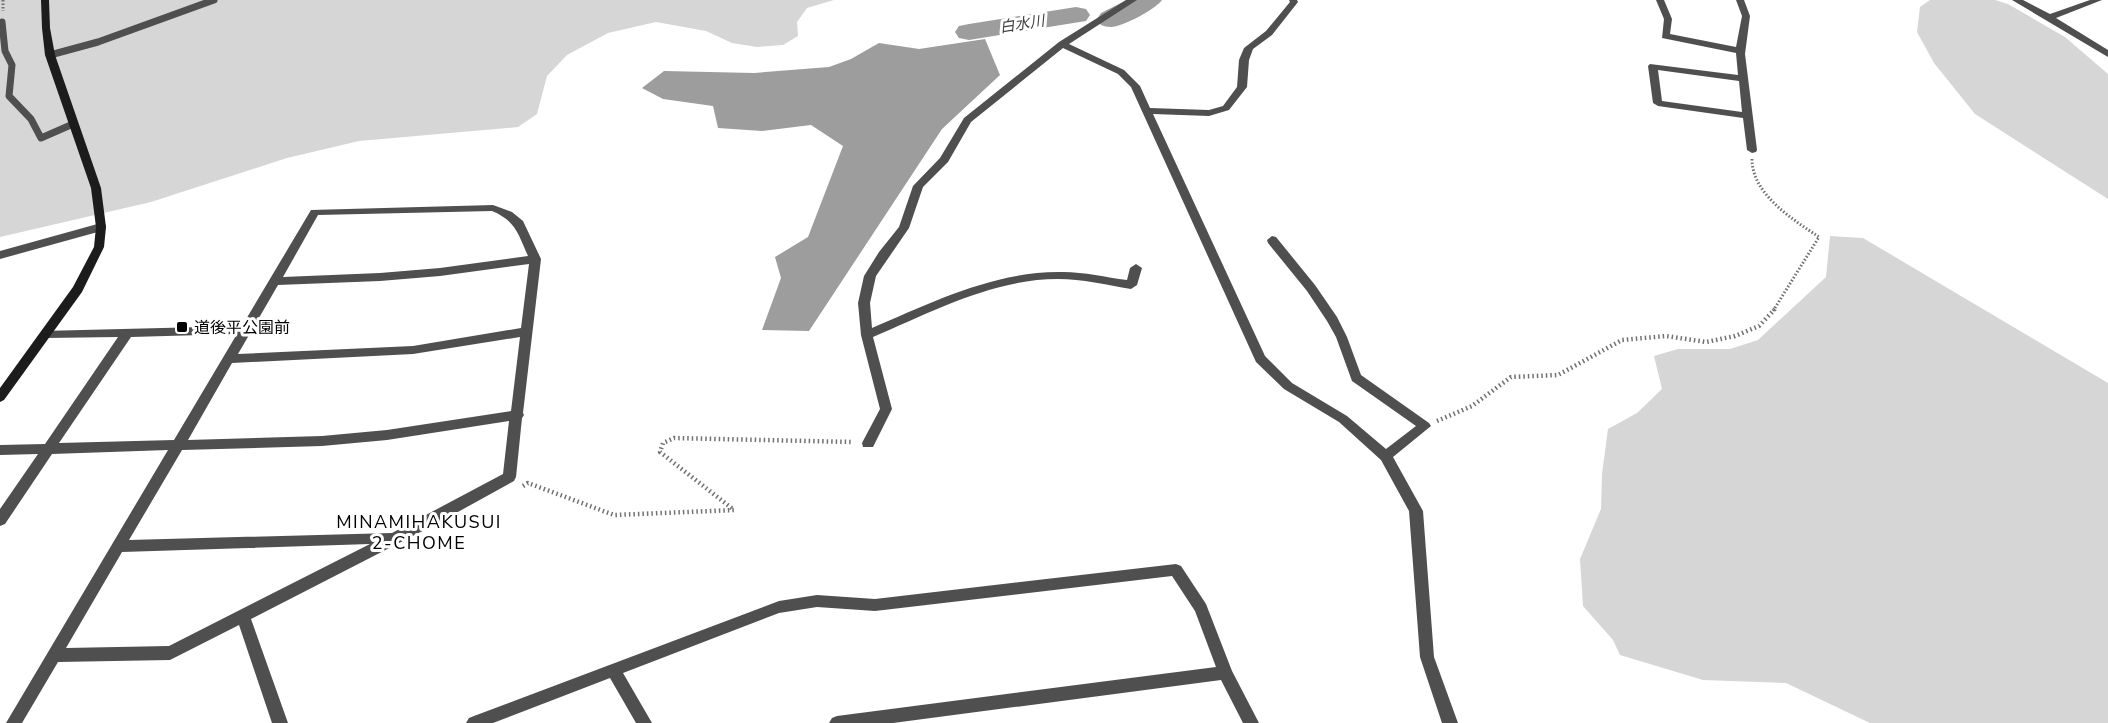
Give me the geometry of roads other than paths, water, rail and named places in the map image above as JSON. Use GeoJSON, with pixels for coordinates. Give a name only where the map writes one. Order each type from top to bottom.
{"type":"FeatureCollection","features":[{"type":"Feature","properties":{"kind":"street"},"geometry":{"type":"LineString","coordinates":[[0,397],[46,334],[91,265],[99,247],[101,228],[96,188],[50,54],[45,0]]}},
{"type":"Feature","properties":{"kind":"street"},"geometry":{"type":"LineString","coordinates":[[868,442],[886,409],[867,335],[864,303],[870,276],[904,228],[918,186],[944,160],[967,120],[1062,44],[1131,0]]}},
{"type":"Feature","properties":{"kind":"street"},"geometry":{"type":"LineString","coordinates":[[1148,111],[1209,113],[1226,108],[1242,87],[1244,60],[1249,48],[1269,33],[1294,2],[1293,0]]}},
{"type":"Feature","properties":{"kind":"street"},"geometry":{"type":"LineString","coordinates":[[1660,0],[1668,19],[1665,36],[1741,51]]}},
{"type":"Feature","properties":{"kind":"street"},"geometry":{"type":"LineString","coordinates":[[1740,0],[1746,16],[1741,51],[1752,150]]}},
{"type":"Feature","properties":{"kind":"street"},"geometry":{"type":"LineString","coordinates":[[2016,0],[2049,17],[2108,54]]}},
{"type":"Feature","properties":{"kind":"street"},"geometry":{"type":"LineString","coordinates":[[2049,17],[2098,0]]}},
{"type":"Feature","properties":{"kind":"street"},"geometry":{"type":"LineString","coordinates":[[1062,44],[1121,72],[1136,86],[1260,359],[1288,386],[1343,419],[1386,456],[1416,511],[1427,657],[1450,723]]}},
{"type":"Feature","properties":{"kind":"street"},"geometry":{"type":"LineString","coordinates":[[1743,80],[1653,66],[1658,103],[1748,116]]}},
{"type":"Feature","properties":{"kind":"street"},"geometry":{"type":"LineString","coordinates":[[14,723],[315,212],[493,208],[508,214],[519,224],[535,259],[509,477],[170,653],[55,655]]}},
{"type":"Feature","properties":{"kind":"street"},"geometry":{"type":"LineString","coordinates":[[0,255],[101,228]]}},
{"type":"Feature","properties":{"kind":"street"},"geometry":{"type":"LineString","coordinates":[[1272,240],[1329,311],[1349,350],[1356,378],[1425,426],[1386,456]]}},
{"type":"Feature","properties":{"kind":"street"},"geometry":{"type":"LineString","coordinates":[[274,281],[440,272],[535,259]]}},
{"type":"Feature","properties":{"kind":"street"},"geometry":{"type":"LineString","coordinates":[[867,335],[949,300],[1007,282],[1045,275],[1131,285],[1136,268]]}},
{"type":"Feature","properties":{"kind":"street"},"geometry":{"type":"LineString","coordinates":[[46,334],[244,330]]}},
{"type":"Feature","properties":{"kind":"street"},"geometry":{"type":"LineString","coordinates":[[0,520],[128,332]]}},
{"type":"Feature","properties":{"kind":"street"},"geometry":{"type":"LineString","coordinates":[[227,359],[413,350],[525,332]]}},
{"type":"Feature","properties":{"kind":"street"},"geometry":{"type":"LineString","coordinates":[[0,450],[322,441],[387,435],[518,415]]}},
{"type":"Feature","properties":{"kind":"street"},"geometry":{"type":"LineString","coordinates":[[118,546],[393,538]]}},
{"type":"Feature","properties":{"kind":"street"},"geometry":{"type":"LineString","coordinates":[[474,723],[779,607],[817,601],[875,604],[1176,570],[1201,608],[1226,673],[1251,723]]}},
{"type":"Feature","properties":{"kind":"street"},"geometry":{"type":"LineString","coordinates":[[243,617],[280,723]]}},
{"type":"Feature","properties":{"kind":"street"},"geometry":{"type":"LineString","coordinates":[[614,671],[644,723]]}},
{"type":"Feature","properties":{"kind":"street"},"geometry":{"type":"LineString","coordinates":[[837,723],[1226,673]]}},
{"type":"Feature","properties":{"kind":"lane"},"geometry":{"type":"LineString","coordinates":[[50,54],[98,42],[214,0]]}},
{"type":"Feature","properties":{"kind":"lane"},"geometry":{"type":"LineString","coordinates":[[2,22],[5,51],[12,65],[9,96],[15,105],[31,119],[41,138],[73,124]]}},
{"type":"Feature","properties":{"kind":"waterway","name":"白水川"},"geometry":{"type":"LineString","coordinates":[[1111,19],[1148,0]]}},
{"type":"Feature","properties":{"kind":"waterway","name":"白水川"},"geometry":{"type":"LineString","coordinates":[[969,32],[1076,15]]}},
{"type":"Feature","properties":{"kind":"place","name":"道後平公園前"},"geometry":{"type":"Point","coordinates":[182,327]}},
{"type":"Feature","properties":{"kind":"district","name":"MINAMIHAKUSUI 2-CHOME"},"geometry":{"type":"Point","coordinates":[419,532]}}]}
